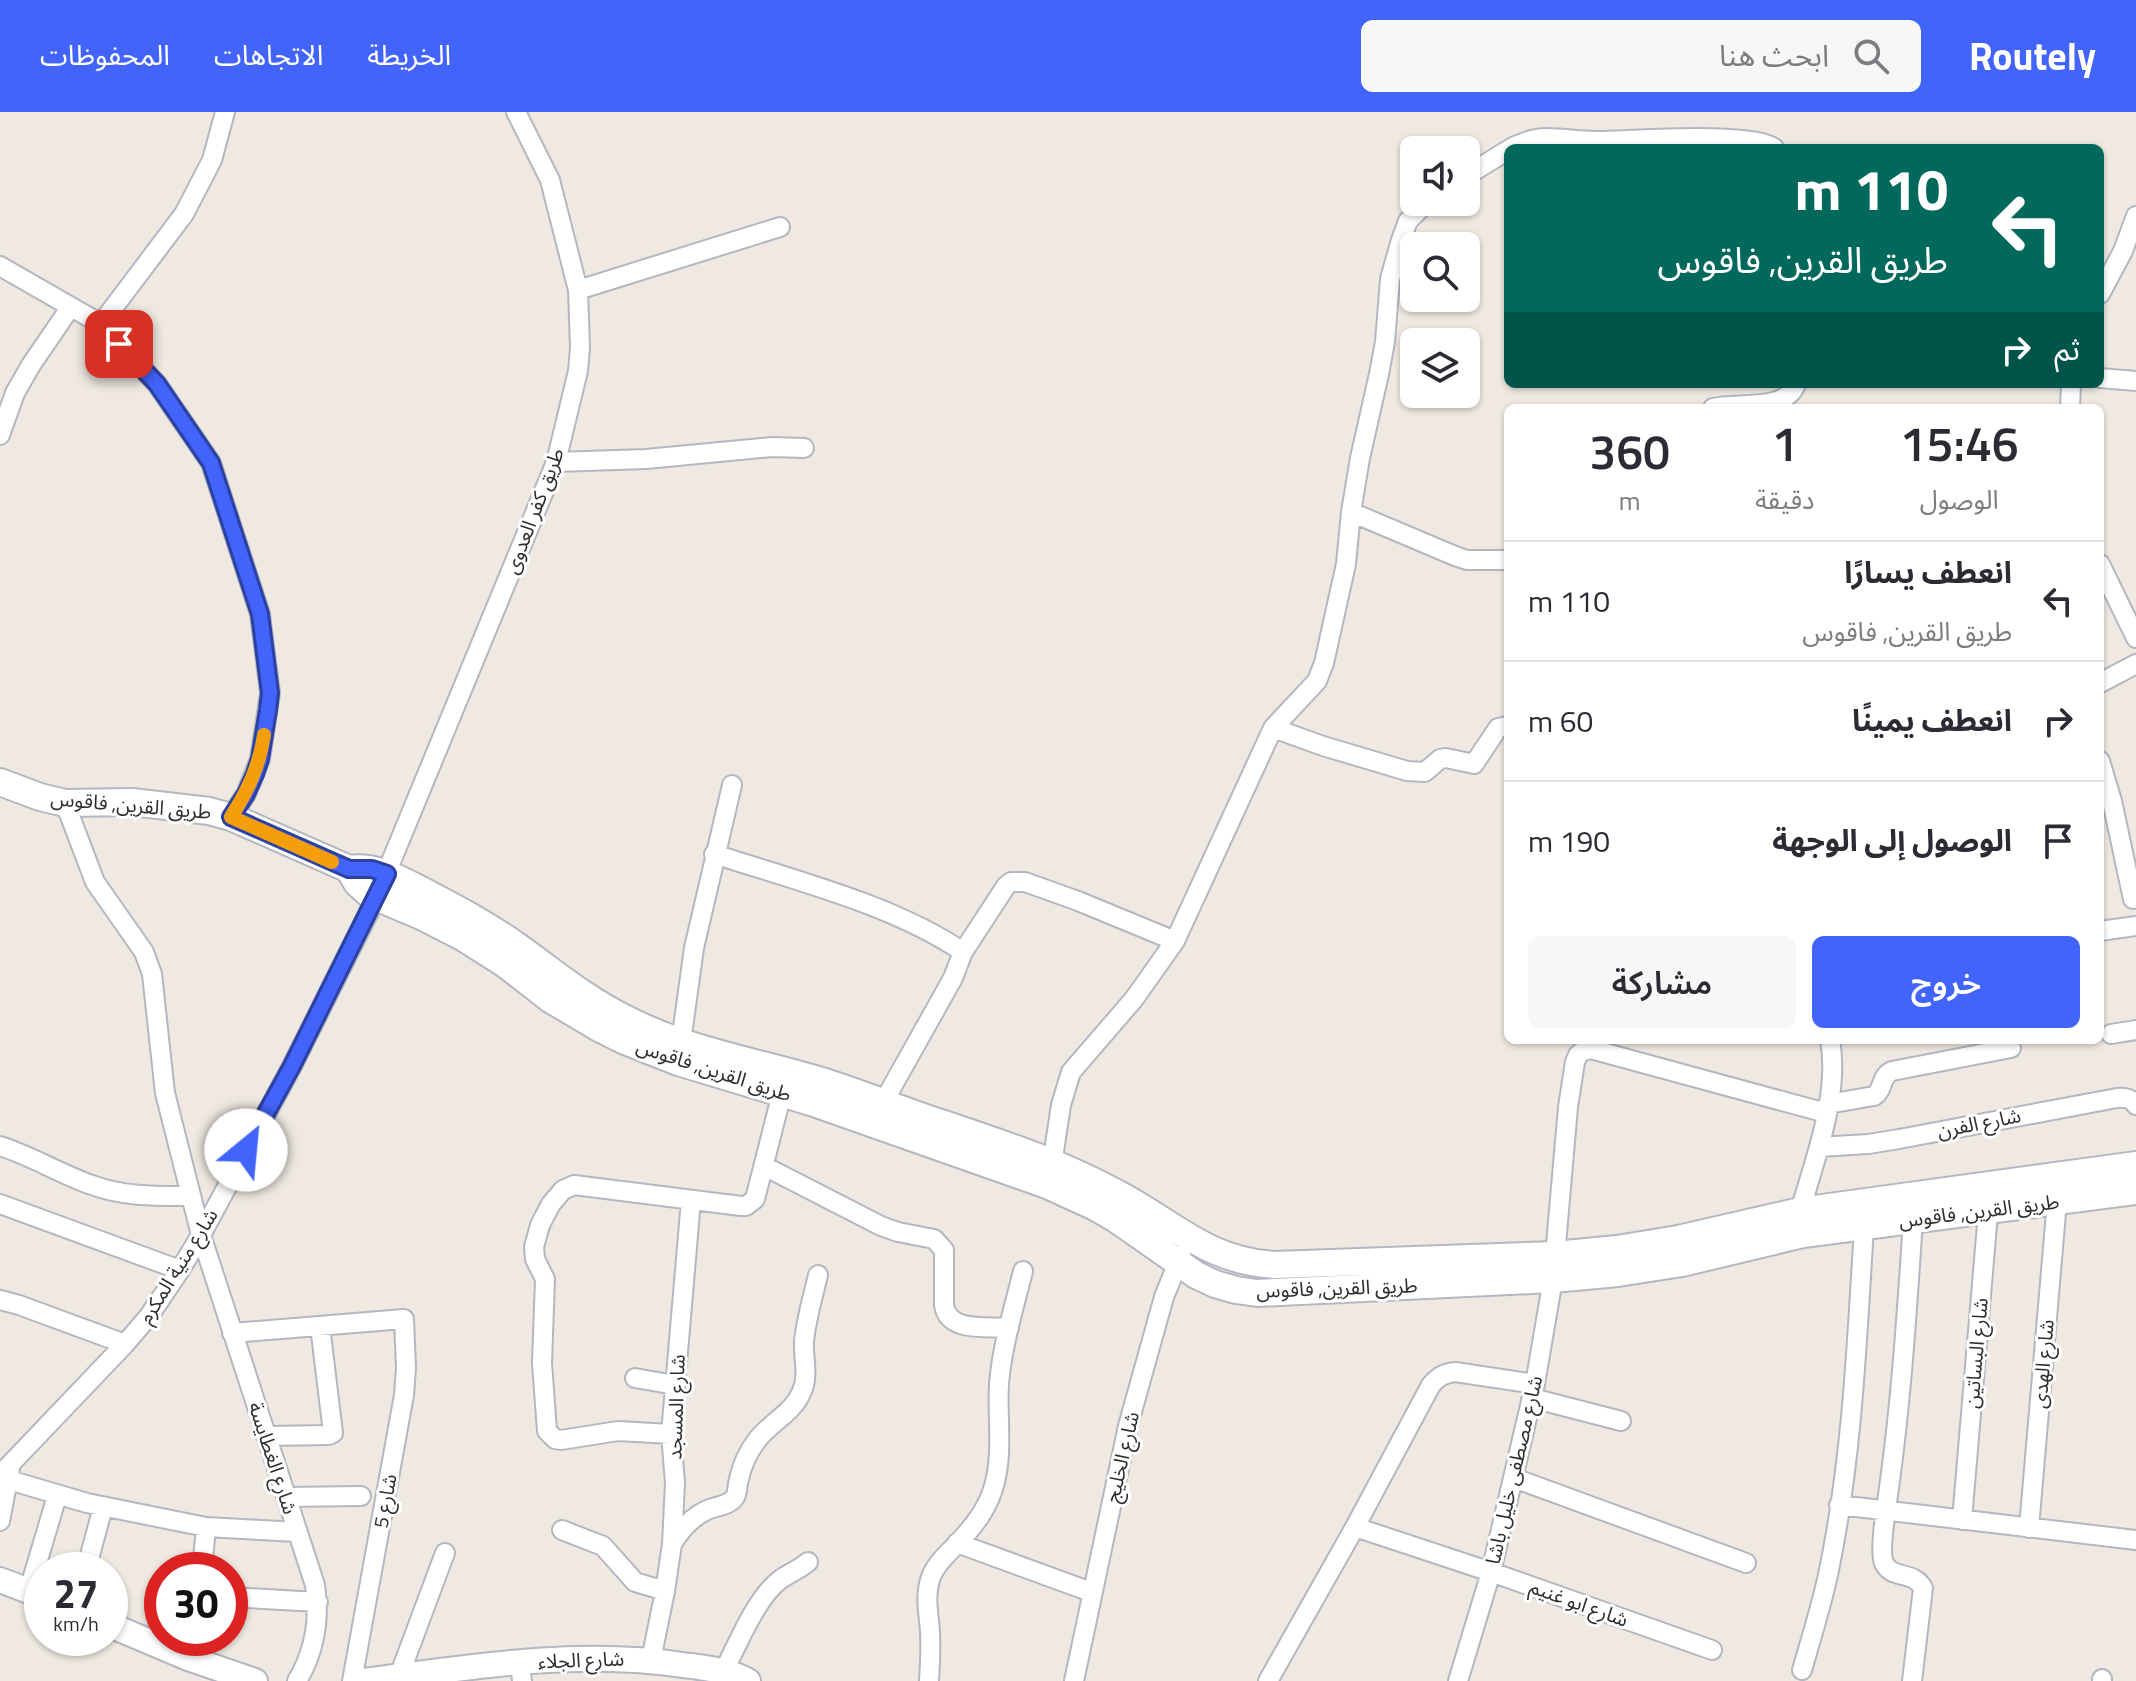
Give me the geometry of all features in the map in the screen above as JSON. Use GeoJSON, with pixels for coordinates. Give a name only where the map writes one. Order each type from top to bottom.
{"type":"FeatureCollection","features":[{"type":"Feature","properties":{"kind":"main road","name":"طريق القرين, فاقوس"},"geometry":{"type":"LineString","coordinates":[[0,782],[65,803],[157,804],[209,811],[231,817],[349,869],[372,869],[387,874],[496,932],[606,1009],[655,1032],[937,1134],[1002,1143],[1148,1240],[1178,1264],[1215,1284],[1236,1290],[1257,1293],[1554,1267],[1617,1249],[1663,1242],[1800,1211],[1989,1197],[2057,1201],[2136,1191]]}},
{"type":"Feature","properties":{"kind":"main road","name":"طريق القرين, فاقوس"},"geometry":{"type":"LineString","coordinates":[[349,869],[363,889],[376,898],[464,938],[505,964],[550,999],[625,1041],[678,1062],[782,1093],[816,1092],[883,1103],[937,1134]]}},
{"type":"Feature","properties":{"kind":"main road","name":"طريق القرين, فاقوس"},"geometry":{"type":"LineString","coordinates":[[1050,1174],[1123,1197],[1204,1247],[1239,1260],[1275,1265],[1554,1267],[1618,1273],[1803,1234],[1913,1220],[1989,1197],[2136,1165]]}},
{"type":"Feature","properties":{"kind":"street"},"geometry":{"type":"LineString","coordinates":[[101,324],[184,214],[212,160],[225,112]]}},
{"type":"Feature","properties":{"kind":"street","name":"طريق كفر العدوى"},"geometry":{"type":"LineString","coordinates":[[376,898],[556,462],[578,371],[578,290],[550,180],[516,112]]}},
{"type":"Feature","properties":{"kind":"street"},"geometry":{"type":"LineString","coordinates":[[1524,144],[1543,138],[1594,141],[1695,138],[1766,144]]}},
{"type":"Feature","properties":{"kind":"street"},"geometry":{"type":"LineString","coordinates":[[1480,167],[1504,152]]}},
{"type":"Feature","properties":{"kind":"street"},"geometry":{"type":"LineString","coordinates":[[1050,1174],[1061,1105],[1071,1072],[1134,999],[1175,941],[1273,728],[1317,681],[1324,663],[1346,564],[1360,458],[1385,342],[1390,279],[1408,221],[1413,216]]}},
{"type":"Feature","properties":{"kind":"street"},"geometry":{"type":"LineString","coordinates":[[2104,287],[2123,251],[2136,216]]}},
{"type":"Feature","properties":{"kind":"street"},"geometry":{"type":"LineString","coordinates":[[578,290],[780,227]]}},
{"type":"Feature","properties":{"kind":"street"},"geometry":{"type":"LineString","coordinates":[[0,266],[101,324],[157,384],[211,463],[260,614],[270,693],[260,759],[246,794],[231,817]]}},
{"type":"Feature","properties":{"kind":"street"},"geometry":{"type":"LineString","coordinates":[[0,435],[15,393],[70,308]]}},
{"type":"Feature","properties":{"kind":"street"},"geometry":{"type":"LineString","coordinates":[[2104,378],[2136,381]]}},
{"type":"Feature","properties":{"kind":"street"},"geometry":{"type":"LineString","coordinates":[[1741,404],[1776,402],[1787,398],[1796,388]]}},
{"type":"Feature","properties":{"kind":"street"},"geometry":{"type":"LineString","coordinates":[[556,462],[646,459],[772,447],[804,448]]}},
{"type":"Feature","properties":{"kind":"street"},"geometry":{"type":"LineString","coordinates":[[1351,512],[1467,560],[1504,560]]}},
{"type":"Feature","properties":{"kind":"street"},"geometry":{"type":"LineString","coordinates":[[2104,572],[2136,638]]}},
{"type":"Feature","properties":{"kind":"street"},"geometry":{"type":"LineString","coordinates":[[2104,681],[2136,664]]}},
{"type":"Feature","properties":{"kind":"street"},"geometry":{"type":"LineString","coordinates":[[1273,728],[1418,773],[1425,772],[1440,759],[1446,758],[1474,764],[1498,728],[1504,727]]}},
{"type":"Feature","properties":{"kind":"street"},"geometry":{"type":"LineString","coordinates":[[2104,774],[2133,899]]}},
{"type":"Feature","properties":{"kind":"street"},"geometry":{"type":"LineString","coordinates":[[681,1042],[694,948],[732,785]]}},
{"type":"Feature","properties":{"kind":"street","name":"شارع الغطايسة"},"geometry":{"type":"LineString","coordinates":[[65,803],[95,882],[140,945],[152,974],[165,1093],[190,1196],[311,1570],[318,1602],[315,1638],[297,1681]]}},
{"type":"Feature","properties":{"kind":"street"},"geometry":{"type":"LineString","coordinates":[[714,854],[860,902],[940,937],[963,952]]}},
{"type":"Feature","properties":{"kind":"street"},"geometry":{"type":"LineString","coordinates":[[883,1103],[953,978],[963,952],[1006,886],[1018,881],[1078,901],[1175,941]]}},
{"type":"Feature","properties":{"kind":"street","name":"شارع منية المكرم"},"geometry":{"type":"LineString","coordinates":[[7,1472],[149,1316],[180,1270],[292,1066],[376,898]]}},
{"type":"Feature","properties":{"kind":"street"},"geometry":{"type":"LineString","coordinates":[[2104,930],[2136,926]]}},
{"type":"Feature","properties":{"kind":"street"},"geometry":{"type":"LineString","coordinates":[[2111,1034],[2136,1030]]}},
{"type":"Feature","properties":{"kind":"street"},"geometry":{"type":"LineString","coordinates":[[1800,1211],[1827,1108],[1833,1073],[1830,1044]]}},
{"type":"Feature","properties":{"kind":"street"},"geometry":{"type":"LineString","coordinates":[[1827,1108],[1874,1096],[1884,1077],[1892,1071],[2011,1048]]}},
{"type":"Feature","properties":{"kind":"street","name":"شارع مصطفى خليل باشا"},"geometry":{"type":"LineString","coordinates":[[1458,1681],[1491,1572],[1533,1391],[1554,1267],[1568,1107],[1578,1055],[1590,1049],[1827,1108]]}},
{"type":"Feature","properties":{"kind":"street"},"geometry":{"type":"LineString","coordinates":[[671,1434],[618,1431],[561,1440],[555,1439],[547,1431],[542,1363],[545,1279],[535,1259],[534,1247],[540,1225],[551,1204],[563,1190],[574,1185],[746,1206],[755,1199],[782,1093]]}},
{"type":"Feature","properties":{"kind":"street","name":"شارع الفرن"},"geometry":{"type":"LineString","coordinates":[[1819,1147],[1899,1139],[2117,1098],[2125,1097],[2136,1105]]}},
{"type":"Feature","properties":{"kind":"street"},"geometry":{"type":"LineString","coordinates":[[0,1146],[105,1189],[138,1196],[190,1196]]}},
{"type":"Feature","properties":{"kind":"street"},"geometry":{"type":"LineString","coordinates":[[764,1166],[881,1226],[934,1239],[944,1250],[944,1305],[948,1318],[963,1325],[1009,1328]]}},
{"type":"Feature","properties":{"kind":"street","name":"شارع البساتين"},"geometry":{"type":"LineString","coordinates":[[1962,1520],[1989,1197]]}},
{"type":"Feature","properties":{"kind":"street","name":"شارع المسجد"},"geometry":{"type":"LineString","coordinates":[[651,1660],[672,1544],[675,1483],[671,1434],[691,1200]]}},
{"type":"Feature","properties":{"kind":"street","name":"شارع الهدى"},"geometry":{"type":"LineString","coordinates":[[2029,1528],[2057,1201]]}},
{"type":"Feature","properties":{"kind":"street"},"geometry":{"type":"LineString","coordinates":[[0,1204],[180,1270]]}},
{"type":"Feature","properties":{"kind":"street"},"geometry":{"type":"LineString","coordinates":[[1912,1681],[1923,1588],[1913,1577],[1893,1572],[1882,1556],[1898,1421],[1913,1220]]}},
{"type":"Feature","properties":{"kind":"street"},"geometry":{"type":"LineString","coordinates":[[1802,1670],[1827,1577],[1839,1505],[1853,1393],[1864,1226]]}},
{"type":"Feature","properties":{"kind":"street","name":"شارع الخليج"},"geometry":{"type":"LineString","coordinates":[[1074,1681],[1128,1426],[1164,1297],[1188,1238]]}},
{"type":"Feature","properties":{"kind":"street"},"geometry":{"type":"LineString","coordinates":[[929,1681],[931,1646],[927,1594],[937,1565],[976,1523],[988,1505],[995,1483],[999,1460],[1000,1377],[1023,1271]]}},
{"type":"Feature","properties":{"kind":"street"},"geometry":{"type":"LineString","coordinates":[[672,1544],[692,1520],[735,1497],[743,1464],[750,1451],[767,1428],[802,1393],[806,1370],[805,1333],[818,1275]]}},
{"type":"Feature","properties":{"kind":"street"},"geometry":{"type":"LineString","coordinates":[[0,1300],[125,1344]]}},
{"type":"Feature","properties":{"kind":"street","name":"شارع 5"},"geometry":{"type":"LineString","coordinates":[[320,1326],[404,1319],[404,1395],[352,1681]]}},
{"type":"Feature","properties":{"kind":"street"},"geometry":{"type":"LineString","coordinates":[[232,1333],[320,1326],[333,1433],[266,1436]]}},
{"type":"Feature","properties":{"kind":"street"},"geometry":{"type":"LineString","coordinates":[[1268,1681],[1437,1378],[1455,1372],[1533,1391],[1621,1421]]}},
{"type":"Feature","properties":{"kind":"street"},"geometry":{"type":"LineString","coordinates":[[635,1378],[675,1385]]}},
{"type":"Feature","properties":{"kind":"street"},"geometry":{"type":"LineString","coordinates":[[0,1521],[7,1472],[57,1496],[103,1507],[206,1527],[297,1532]]}},
{"type":"Feature","properties":{"kind":"street"},"geometry":{"type":"LineString","coordinates":[[1514,1478],[1746,1563]]}},
{"type":"Feature","properties":{"kind":"street"},"geometry":{"type":"LineString","coordinates":[[44,1552],[57,1496]]}},
{"type":"Feature","properties":{"kind":"street"},"geometry":{"type":"LineString","coordinates":[[286,1497],[361,1496]]}},
{"type":"Feature","properties":{"kind":"street"},"geometry":{"type":"LineString","coordinates":[[1839,1505],[2136,1540]]}},
{"type":"Feature","properties":{"kind":"street"},"geometry":{"type":"LineString","coordinates":[[91,1552],[103,1507]]}},
{"type":"Feature","properties":{"kind":"street"},"geometry":{"type":"LineString","coordinates":[[204,1552],[206,1527]]}},
{"type":"Feature","properties":{"kind":"street","name":"شارع ابو غنيم"},"geometry":{"type":"LineString","coordinates":[[1355,1527],[1712,1650]]}},
{"type":"Feature","properties":{"kind":"street"},"geometry":{"type":"LineString","coordinates":[[562,1530],[603,1546],[635,1582],[665,1591]]}},
{"type":"Feature","properties":{"kind":"street"},"geometry":{"type":"LineString","coordinates":[[957,1543],[1091,1592]]}},
{"type":"Feature","properties":{"kind":"street"},"geometry":{"type":"LineString","coordinates":[[399,1676],[445,1553]]}},
{"type":"Feature","properties":{"kind":"street"},"geometry":{"type":"LineString","coordinates":[[724,1671],[747,1625],[773,1587],[808,1562]]}},
{"type":"Feature","properties":{"kind":"street"},"geometry":{"type":"LineString","coordinates":[[0,1580],[24,1589]]}},
{"type":"Feature","properties":{"kind":"street"},"geometry":{"type":"LineString","coordinates":[[248,1598],[318,1602]]}},
{"type":"Feature","properties":{"kind":"street"},"geometry":{"type":"LineString","coordinates":[[206,1656],[255,1681]]}},
{"type":"Feature","properties":{"kind":"street","name":"شارع الجلاء"},"geometry":{"type":"LineString","coordinates":[[364,1681],[399,1676],[521,1672],[576,1658],[651,1660],[724,1671],[748,1681]]}},
{"type":"Feature","properties":{"kind":"slow traffic"},"geometry":{"type":"LineString","coordinates":[[264,735],[255,774],[231,817],[332,862]]}},
{"type":"Feature","properties":{"kind":"route"},"geometry":{"type":"LineString","coordinates":[[119,344],[157,384],[211,463],[260,614],[270,693],[268,710],[255,774],[231,817],[349,869],[380,870],[387,874],[292,1066],[246,1150]]}}]}
